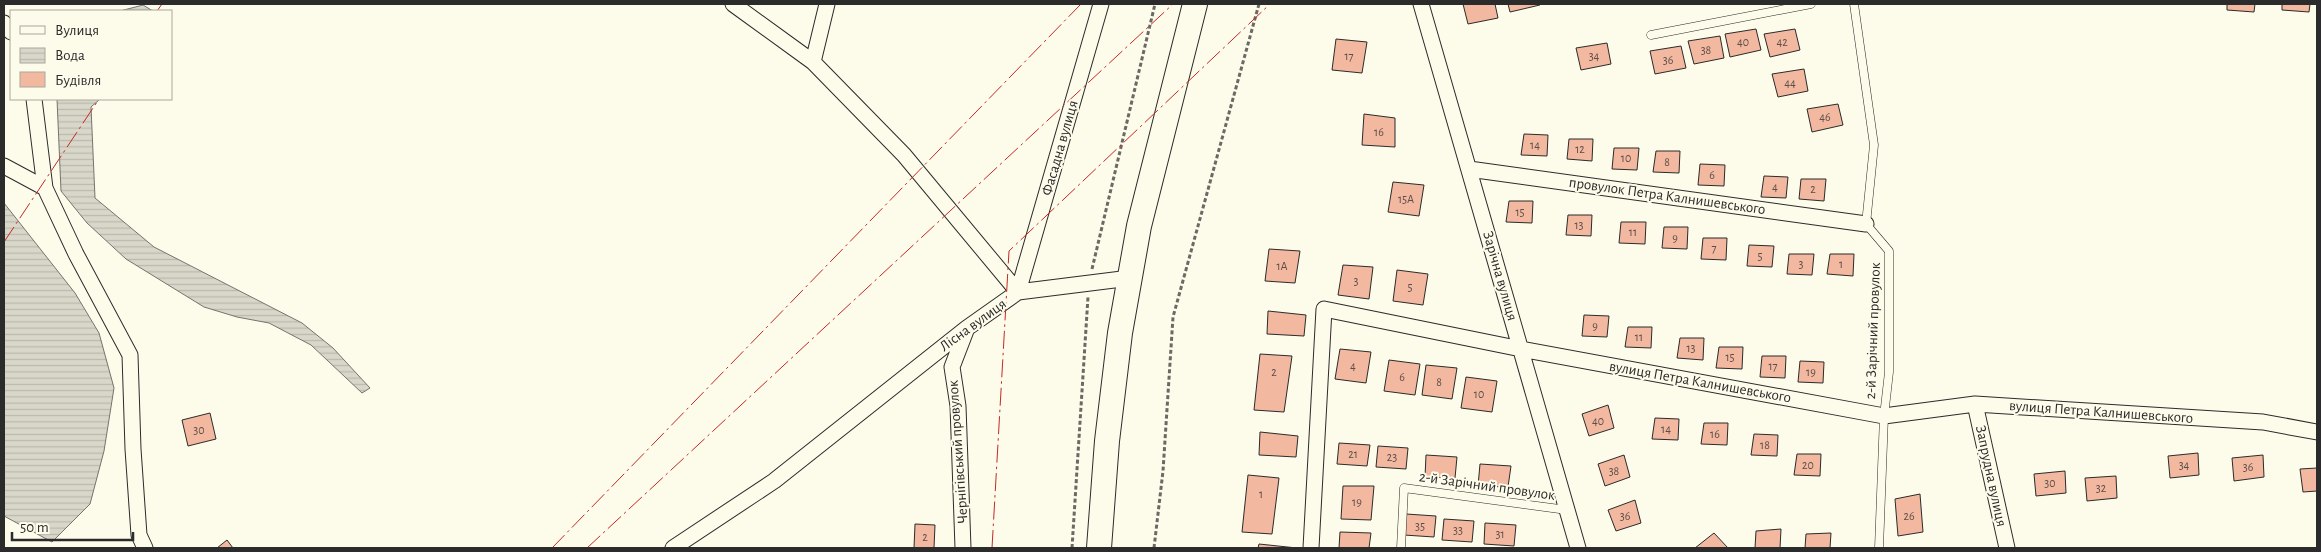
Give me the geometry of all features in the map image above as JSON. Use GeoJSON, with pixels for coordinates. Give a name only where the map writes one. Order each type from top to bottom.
{"type":"FeatureCollection","features":[{"type":"Feature","properties":{"kind":"main road"},"geometry":{"type":"LineString","coordinates":[[1099,548],[1108,431],[1120,334],[1139,226],[1195,4]]}},
{"type":"Feature","properties":{"kind":"street","name":"Лісна вулиця"},"geometry":{"type":"LineString","coordinates":[[673,548],[774,481],[967,328],[1018,292],[904,155],[813,62],[732,4]]}},
{"type":"Feature","properties":{"kind":"street"},"geometry":{"type":"LineString","coordinates":[[813,62],[828,4]]}},
{"type":"Feature","properties":{"kind":"street","name":"Фасадна вулиця"},"geometry":{"type":"LineString","coordinates":[[1018,292],[1101,4]]}},
{"type":"Feature","properties":{"kind":"street","name":"Зарічна вулиця"},"geometry":{"type":"LineString","coordinates":[[1421,4],[1578,548]]}},
{"type":"Feature","properties":{"kind":"street"},"geometry":{"type":"LineString","coordinates":[[34,100],[45,188],[76,254],[130,355],[133,450],[139,535],[145,548]]}},
{"type":"Feature","properties":{"kind":"street"},"geometry":{"type":"LineString","coordinates":[[4,166],[45,188]]}},
{"type":"Feature","properties":{"kind":"street","name":"провулок Петра Калнишевського"},"geometry":{"type":"LineString","coordinates":[[1469,168],[1866,224]]}},
{"type":"Feature","properties":{"kind":"street"},"geometry":{"type":"LineString","coordinates":[[1018,292],[1130,278]]}},
{"type":"Feature","properties":{"kind":"street","name":"вулиця Петра Калнишевського"},"geometry":{"type":"LineString","coordinates":[[1311,548],[1324,309],[1884,416],[1975,404],[2263,422],[2317,432]]}},
{"type":"Feature","properties":{"kind":"street","name":"Чернігівський провулок"},"geometry":{"type":"LineString","coordinates":[[963,548],[958,406],[952,366],[967,328]]}},
{"type":"Feature","properties":{"kind":"street","name":"Запрудна вулиця"},"geometry":{"type":"LineString","coordinates":[[1975,404],[2007,548]]}},
{"type":"Feature","properties":{"kind":"lane"},"geometry":{"type":"LineString","coordinates":[[1651,35],[1811,4]]}},
{"type":"Feature","properties":{"kind":"lane"},"geometry":{"type":"LineString","coordinates":[[1854,4],[1874,145],[1866,224]]}},
{"type":"Feature","properties":{"kind":"lane","name":"2-й Зарічний провулок"},"geometry":{"type":"LineString","coordinates":[[1866,224],[1889,251],[1889,372],[1884,416],[1879,548]]}},
{"type":"Feature","properties":{"kind":"lane","name":"2-й Зарічний провулок"},"geometry":{"type":"LineString","coordinates":[[1401,548],[1404,488],[1567,510]]}},
{"type":"Feature","properties":{"kind":"path"},"geometry":{"type":"LineString","coordinates":[[1154,548],[1163,471],[1173,317],[1259,4]]}},
{"type":"Feature","properties":{"kind":"water"},"geometry":{"type":"Polygon","coordinates":[[[143,5],[151,10],[124,10],[143,5]]]}},
{"type":"Feature","properties":{"kind":"water"},"geometry":{"type":"Polygon","coordinates":[[[57,100],[99,100],[91,107],[95,198],[154,247],[302,323],[333,348],[370,388],[362,393],[311,345],[269,323],[237,317],[204,307],[126,259],[87,223],[61,191],[57,100]]]}},
{"type":"Feature","properties":{"kind":"water"},"geometry":{"type":"Polygon","coordinates":[[[4,203],[75,293],[99,333],[114,388],[104,451],[90,504],[52,542],[4,516],[4,203]]]}},
{"type":"Feature","properties":{"kind":"building"},"geometry":{"type":"Polygon","coordinates":[[[1463,4],[1495,4],[1498,18],[1468,24],[1463,4]]]}},
{"type":"Feature","properties":{"kind":"building"},"geometry":{"type":"Polygon","coordinates":[[[1508,4],[1540,4],[1540,5],[1510,12],[1508,4]]]}},
{"type":"Feature","properties":{"kind":"building"},"geometry":{"type":"Polygon","coordinates":[[[2227,4],[2255,4],[2254,12],[2227,10],[2227,4]]]}},
{"type":"Feature","properties":{"kind":"building"},"geometry":{"type":"Polygon","coordinates":[[[2282,4],[2310,4],[2309,12],[2282,10],[2282,4]]]}},
{"type":"Feature","properties":{"kind":"building"},"geometry":{"type":"Polygon","coordinates":[[[1756,29],[1761,50],[1730,57],[1725,34],[1756,29]]]}},
{"type":"Feature","properties":{"kind":"building"},"geometry":{"type":"Polygon","coordinates":[[[1795,29],[1800,50],[1770,57],[1764,34],[1795,29]]]}},
{"type":"Feature","properties":{"kind":"building"},"geometry":{"type":"Polygon","coordinates":[[[1720,36],[1724,58],[1694,64],[1688,41],[1720,36]]]}},
{"type":"Feature","properties":{"kind":"building"},"geometry":{"type":"Polygon","coordinates":[[[1336,39],[1367,42],[1362,73],[1332,70],[1336,39]]]}},
{"type":"Feature","properties":{"kind":"building"},"geometry":{"type":"Polygon","coordinates":[[[1607,43],[1611,64],[1581,70],[1576,48],[1607,43]]]}},
{"type":"Feature","properties":{"kind":"building"},"geometry":{"type":"Polygon","coordinates":[[[1681,46],[1686,68],[1655,74],[1650,51],[1681,46]]]}},
{"type":"Feature","properties":{"kind":"building"},"geometry":{"type":"Polygon","coordinates":[[[1804,69],[1808,91],[1778,97],[1772,74],[1804,69]]]}},
{"type":"Feature","properties":{"kind":"building"},"geometry":{"type":"Polygon","coordinates":[[[1838,104],[1843,125],[1812,132],[1807,109],[1838,104]]]}},
{"type":"Feature","properties":{"kind":"building"},"geometry":{"type":"Polygon","coordinates":[[[1364,114],[1395,118],[1395,147],[1362,145],[1364,114]]]}},
{"type":"Feature","properties":{"kind":"building"},"geometry":{"type":"Polygon","coordinates":[[[1524,134],[1548,135],[1547,156],[1521,155],[1524,134]]]}},
{"type":"Feature","properties":{"kind":"building"},"geometry":{"type":"Polygon","coordinates":[[[1569,139],[1593,139],[1592,161],[1567,159],[1569,139]]]}},
{"type":"Feature","properties":{"kind":"building"},"geometry":{"type":"Polygon","coordinates":[[[1614,148],[1639,148],[1637,170],[1612,169],[1614,148]]]}},
{"type":"Feature","properties":{"kind":"building"},"geometry":{"type":"Polygon","coordinates":[[[1656,151],[1680,151],[1679,173],[1653,172],[1656,151]]]}},
{"type":"Feature","properties":{"kind":"building"},"geometry":{"type":"Polygon","coordinates":[[[1700,164],[1725,165],[1724,186],[1698,185],[1700,164]]]}},
{"type":"Feature","properties":{"kind":"building"},"geometry":{"type":"Polygon","coordinates":[[[1764,176],[1788,177],[1786,198],[1761,197],[1764,176]]]}},
{"type":"Feature","properties":{"kind":"building"},"geometry":{"type":"Polygon","coordinates":[[[1801,179],[1826,179],[1824,201],[1799,199],[1801,179]]]}},
{"type":"Feature","properties":{"kind":"building"},"geometry":{"type":"Polygon","coordinates":[[[1393,182],[1424,185],[1419,216],[1388,212],[1393,182]]]}},
{"type":"Feature","properties":{"kind":"building"},"geometry":{"type":"Polygon","coordinates":[[[1509,201],[1533,201],[1532,223],[1506,222],[1509,201]]]}},
{"type":"Feature","properties":{"kind":"building"},"geometry":{"type":"Polygon","coordinates":[[[1568,215],[1592,215],[1591,236],[1566,235],[1568,215]]]}},
{"type":"Feature","properties":{"kind":"building"},"geometry":{"type":"Polygon","coordinates":[[[1621,222],[1646,222],[1645,244],[1619,243],[1621,222]]]}},
{"type":"Feature","properties":{"kind":"building"},"geometry":{"type":"Polygon","coordinates":[[[1664,227],[1688,227],[1687,249],[1662,248],[1664,227]]]}},
{"type":"Feature","properties":{"kind":"building"},"geometry":{"type":"Polygon","coordinates":[[[1703,238],[1727,238],[1726,260],[1701,259],[1703,238]]]}},
{"type":"Feature","properties":{"kind":"building"},"geometry":{"type":"Polygon","coordinates":[[[1749,245],[1774,246],[1772,267],[1747,266],[1749,245]]]}},
{"type":"Feature","properties":{"kind":"building"},"geometry":{"type":"Polygon","coordinates":[[[1269,249],[1300,251],[1295,283],[1265,281],[1269,249]]]}},
{"type":"Feature","properties":{"kind":"building"},"geometry":{"type":"Polygon","coordinates":[[[1789,254],[1814,254],[1812,275],[1787,274],[1789,254]]]}},
{"type":"Feature","properties":{"kind":"building"},"geometry":{"type":"Polygon","coordinates":[[[1830,254],[1854,254],[1853,276],[1827,274],[1830,254]]]}},
{"type":"Feature","properties":{"kind":"building"},"geometry":{"type":"Polygon","coordinates":[[[1343,265],[1373,267],[1369,299],[1338,295],[1343,265]]]}},
{"type":"Feature","properties":{"kind":"building"},"geometry":{"type":"Polygon","coordinates":[[[1397,270],[1428,274],[1423,305],[1393,301],[1397,270]]]}},
{"type":"Feature","properties":{"kind":"building"},"geometry":{"type":"Polygon","coordinates":[[[1268,311],[1306,315],[1304,336],[1267,334],[1268,311]]]}},
{"type":"Feature","properties":{"kind":"building"},"geometry":{"type":"Polygon","coordinates":[[[1584,315],[1609,316],[1607,337],[1582,336],[1584,315]]]}},
{"type":"Feature","properties":{"kind":"building"},"geometry":{"type":"Polygon","coordinates":[[[1628,327],[1652,327],[1651,348],[1625,347],[1628,327]]]}},
{"type":"Feature","properties":{"kind":"building"},"geometry":{"type":"Polygon","coordinates":[[[1680,338],[1704,338],[1703,360],[1677,358],[1680,338]]]}},
{"type":"Feature","properties":{"kind":"building"},"geometry":{"type":"Polygon","coordinates":[[[1719,347],[1743,347],[1742,369],[1716,368],[1719,347]]]}},
{"type":"Feature","properties":{"kind":"building"},"geometry":{"type":"Polygon","coordinates":[[[1340,349],[1371,352],[1366,383],[1335,379],[1340,349]]]}},
{"type":"Feature","properties":{"kind":"building"},"geometry":{"type":"Polygon","coordinates":[[[1260,354],[1292,356],[1284,412],[1254,410],[1260,354]]]}},
{"type":"Feature","properties":{"kind":"building"},"geometry":{"type":"Polygon","coordinates":[[[1762,356],[1786,356],[1785,378],[1760,377],[1762,356]]]}},
{"type":"Feature","properties":{"kind":"building"},"geometry":{"type":"Polygon","coordinates":[[[1389,360],[1420,364],[1415,395],[1384,391],[1389,360]]]}},
{"type":"Feature","properties":{"kind":"building"},"geometry":{"type":"Polygon","coordinates":[[[1800,361],[1824,362],[1823,383],[1798,382],[1800,361]]]}},
{"type":"Feature","properties":{"kind":"building"},"geometry":{"type":"Polygon","coordinates":[[[1426,365],[1457,368],[1452,399],[1422,395],[1426,365]]]}},
{"type":"Feature","properties":{"kind":"building"},"geometry":{"type":"Polygon","coordinates":[[[1466,377],[1497,381],[1492,412],[1461,408],[1466,377]]]}},
{"type":"Feature","properties":{"kind":"building"},"geometry":{"type":"Polygon","coordinates":[[[1608,405],[1614,428],[1589,436],[1582,414],[1608,405]]]}},
{"type":"Feature","properties":{"kind":"building"},"geometry":{"type":"Polygon","coordinates":[[[210,413],[216,439],[188,446],[182,420],[210,413]]]}},
{"type":"Feature","properties":{"kind":"building"},"geometry":{"type":"Polygon","coordinates":[[[1655,418],[1679,419],[1678,440],[1652,439],[1655,418]]]}},
{"type":"Feature","properties":{"kind":"building"},"geometry":{"type":"Polygon","coordinates":[[[1704,423],[1728,423],[1727,445],[1701,444],[1704,423]]]}},
{"type":"Feature","properties":{"kind":"building"},"geometry":{"type":"Polygon","coordinates":[[[1260,432],[1298,436],[1296,457],[1259,455],[1260,432]]]}},
{"type":"Feature","properties":{"kind":"building"},"geometry":{"type":"Polygon","coordinates":[[[1754,434],[1778,435],[1777,456],[1751,455],[1754,434]]]}},
{"type":"Feature","properties":{"kind":"building"},"geometry":{"type":"Polygon","coordinates":[[[1339,443],[1370,445],[1367,466],[1337,464],[1339,443]]]}},
{"type":"Feature","properties":{"kind":"building"},"geometry":{"type":"Polygon","coordinates":[[[1378,446],[1408,448],[1406,469],[1376,467],[1378,446]]]}},
{"type":"Feature","properties":{"kind":"building"},"geometry":{"type":"Polygon","coordinates":[[[2198,453],[2199,475],[2170,478],[2168,456],[2198,453]]]}},
{"type":"Feature","properties":{"kind":"building"},"geometry":{"type":"Polygon","coordinates":[[[1797,454],[1821,454],[1820,476],[1794,475],[1797,454]]]}},
{"type":"Feature","properties":{"kind":"building"},"geometry":{"type":"Polygon","coordinates":[[[1426,455],[1457,457],[1455,478],[1425,477],[1426,455]]]}},
{"type":"Feature","properties":{"kind":"building"},"geometry":{"type":"Polygon","coordinates":[[[1624,455],[1630,477],[1605,486],[1598,464],[1624,455]]]}},
{"type":"Feature","properties":{"kind":"building"},"geometry":{"type":"Polygon","coordinates":[[[2263,455],[2264,477],[2234,481],[2232,458],[2263,455]]]}},
{"type":"Feature","properties":{"kind":"building"},"geometry":{"type":"Polygon","coordinates":[[[1480,464],[1511,466],[1508,487],[1478,486],[1480,464]]]}},
{"type":"Feature","properties":{"kind":"building"},"geometry":{"type":"Polygon","coordinates":[[[2317,468],[2317,491],[2303,492],[2300,469],[2317,468]]]}},
{"type":"Feature","properties":{"kind":"building"},"geometry":{"type":"Polygon","coordinates":[[[2065,471],[2066,493],[2036,496],[2034,474],[2065,471]]]}},
{"type":"Feature","properties":{"kind":"building"},"geometry":{"type":"Polygon","coordinates":[[[1248,475],[1279,478],[1272,534],[1242,532],[1248,475]]]}},
{"type":"Feature","properties":{"kind":"building"},"geometry":{"type":"Polygon","coordinates":[[[2116,476],[2117,498],[2087,501],[2085,478],[2116,476]]]}},
{"type":"Feature","properties":{"kind":"building"},"geometry":{"type":"Polygon","coordinates":[[[1343,486],[1374,486],[1371,520],[1341,519],[1343,486]]]}},
{"type":"Feature","properties":{"kind":"building"},"geometry":{"type":"Polygon","coordinates":[[[1920,494],[1923,532],[1898,536],[1895,499],[1920,494]]]}},
{"type":"Feature","properties":{"kind":"building"},"geometry":{"type":"Polygon","coordinates":[[[1635,500],[1641,523],[1616,531],[1608,510],[1635,500]]]}},
{"type":"Feature","properties":{"kind":"building"},"geometry":{"type":"Polygon","coordinates":[[[1406,514],[1436,516],[1434,537],[1404,535],[1406,514]]]}},
{"type":"Feature","properties":{"kind":"building"},"geometry":{"type":"Polygon","coordinates":[[[1444,519],[1474,521],[1472,542],[1442,540],[1444,519]]]}},
{"type":"Feature","properties":{"kind":"building"},"geometry":{"type":"Polygon","coordinates":[[[1485,523],[1516,525],[1514,546],[1484,544],[1485,523]]]}},
{"type":"Feature","properties":{"kind":"building"},"geometry":{"type":"Polygon","coordinates":[[[915,524],[935,525],[934,548],[914,548],[915,524]]]}},
{"type":"Feature","properties":{"kind":"building"},"geometry":{"type":"Polygon","coordinates":[[[1781,529],[1780,548],[1755,548],[1756,531],[1781,529]]]}},
{"type":"Feature","properties":{"kind":"building"},"geometry":{"type":"Polygon","coordinates":[[[1340,532],[1371,533],[1369,548],[1339,548],[1340,532]]]}},
{"type":"Feature","properties":{"kind":"building"},"geometry":{"type":"Polygon","coordinates":[[[1714,533],[1728,548],[1695,548],[1714,533]]]}},
{"type":"Feature","properties":{"kind":"building"},"geometry":{"type":"Polygon","coordinates":[[[1831,533],[1830,548],[1805,548],[1806,534],[1831,533]]]}},
{"type":"Feature","properties":{"kind":"building"},"geometry":{"type":"Polygon","coordinates":[[[227,540],[233,548],[217,548],[227,540]]]}},
{"type":"Feature","properties":{"kind":"building"},"geometry":{"type":"Polygon","coordinates":[[[1259,544],[1297,548],[1258,548],[1259,544]]]}},
{"type":"Feature","properties":{"kind":"power"},"geometry":{"type":"LineString","coordinates":[[158,10],[162,4]]}},
{"type":"Feature","properties":{"kind":"power"},"geometry":{"type":"LineString","coordinates":[[552,548],[1081,4]]}},
{"type":"Feature","properties":{"kind":"power"},"geometry":{"type":"LineString","coordinates":[[587,548],[1173,4]]}},
{"type":"Feature","properties":{"kind":"power"},"geometry":{"type":"LineString","coordinates":[[992,548],[1009,251],[1270,4]]}},
{"type":"Feature","properties":{"kind":"power"},"geometry":{"type":"LineString","coordinates":[[4,242],[98,100]]}}]}
